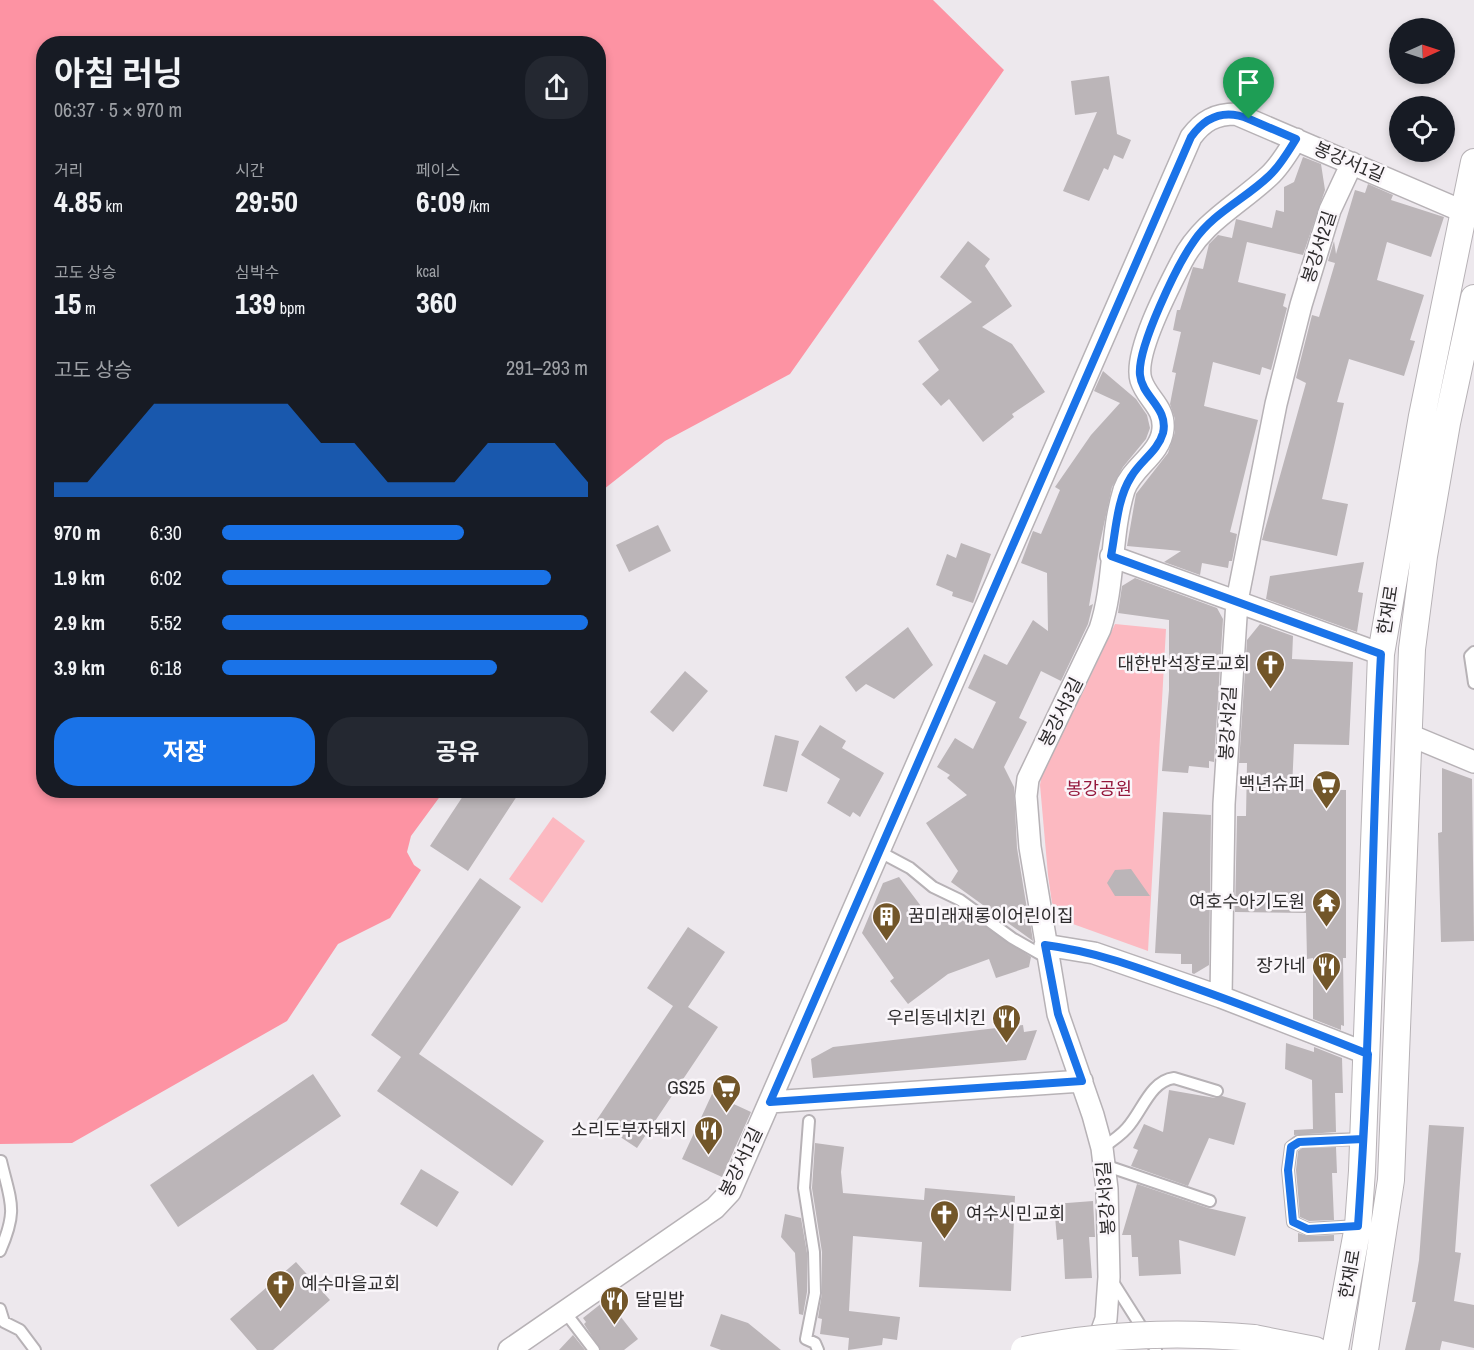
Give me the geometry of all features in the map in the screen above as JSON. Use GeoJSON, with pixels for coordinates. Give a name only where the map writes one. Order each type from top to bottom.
{"type":"FeatureCollection","features":[{"type":"Feature","properties":{"kind":"street","name":"봉강서1길"},"geometry":{"type":"LineString","coordinates":[[509,1350],[726,1198],[880,852],[1191,137],[1201,124],[1214,117],[1236,114],[1462,211]]}},
{"type":"Feature","properties":{"kind":"street","name":"봉강서3길"},"geometry":{"type":"LineString","coordinates":[[1095,1350],[1106,1319],[1109,1277],[1107,1189],[1103,1156],[1082,1081],[1058,1014],[1030,847],[1026,796],[1028,779],[1100,629],[1109,592],[1111,556],[1125,487],[1132,474],[1157,445],[1163,432],[1163,418],[1159,408],[1142,384],[1140,375],[1145,346],[1173,277],[1200,233],[1227,208],[1271,175],[1296,139]]}},
{"type":"Feature","properties":{"kind":"street","name":"한재로"},"geometry":{"type":"LineString","coordinates":[[1335,1350],[1358,1226],[1368,1054],[1374,801],[1381,654],[1422,416],[1462,211],[1474,162]]}},
{"type":"Feature","properties":{"kind":"street","name":"봉강서2길"},"geometry":{"type":"LineString","coordinates":[[1221,997],[1224,804],[1237,601],[1276,404],[1301,305],[1330,210],[1352,163]]}},
{"type":"Feature","properties":{"kind":"street","name":"한재로"},"geometry":{"type":"LineString","coordinates":[[1365,1350],[1391,1180],[1412,649],[1424,556],[1447,423],[1474,298]]}},
{"type":"Feature","properties":{"kind":"street"},"geometry":{"type":"LineString","coordinates":[[1111,556],[1381,654]]}},
{"type":"Feature","properties":{"kind":"street"},"geometry":{"type":"LineString","coordinates":[[1407,734],[1474,762]]}},
{"type":"Feature","properties":{"kind":"street"},"geometry":{"type":"LineString","coordinates":[[1046,951],[1094,953],[1221,997],[1368,1054]]}},
{"type":"Feature","properties":{"kind":"street"},"geometry":{"type":"LineString","coordinates":[[770,1102],[1082,1081]]}},
{"type":"Feature","properties":{"kind":"street"},"geometry":{"type":"LineString","coordinates":[[1024,1350],[1144,1334],[1183,1333],[1254,1338],[1315,1350]]}},
{"type":"Feature","properties":{"kind":"lane"},"geometry":{"type":"LineString","coordinates":[[1474,652],[1470,656],[1474,683]]}},
{"type":"Feature","properties":{"kind":"lane"},"geometry":{"type":"LineString","coordinates":[[880,852],[910,868],[933,887],[960,900],[1012,938],[1046,951]]}},
{"type":"Feature","properties":{"kind":"lane"},"geometry":{"type":"LineString","coordinates":[[1210,1201],[1103,1156],[1127,1128],[1154,1090],[1168,1079],[1216,1091]]}},
{"type":"Feature","properties":{"kind":"lane"},"geometry":{"type":"LineString","coordinates":[[809,1121],[804,1188],[814,1252],[815,1293],[806,1339],[815,1344],[818,1350]]}},
{"type":"Feature","properties":{"kind":"lane"},"geometry":{"type":"LineString","coordinates":[[1358,1226],[1308,1229],[1293,1222],[1288,1162],[1291,1147],[1299,1142],[1363,1139]]}},
{"type":"Feature","properties":{"kind":"lane"},"geometry":{"type":"LineString","coordinates":[[0,1251],[13,1214],[1,1161]]}},
{"type":"Feature","properties":{"kind":"lane"},"geometry":{"type":"LineString","coordinates":[[1109,1277],[1156,1350]]}},
{"type":"Feature","properties":{"kind":"lane"},"geometry":{"type":"LineString","coordinates":[[0,1309],[4,1322],[20,1330],[35,1350]]}},
{"type":"Feature","properties":{"kind":"lane"},"geometry":{"type":"LineString","coordinates":[[564,1312],[594,1350]]}},
{"type":"Feature","properties":{"kind":"green space","name":"봉강공원"},"geometry":{"type":"Polygon","coordinates":[[[1115,624],[1166,629],[1148,951],[1073,924],[1052,903],[1048,875],[1040,785],[1043,767],[1083,692],[1115,624]]]}},
{"type":"Feature","properties":{"kind":"green space"},"geometry":{"type":"Polygon","coordinates":[[[553,817],[585,841],[542,903],[509,879],[553,817]]]}},
{"type":"Feature","properties":{"kind":"shaded area"},"geometry":{"type":"Polygon","coordinates":[[[0,0],[933,0],[1004,70],[790,374],[665,441],[606,487],[606,36],[36,36],[36,798],[439,798],[411,836],[407,852],[414,865],[421,870],[390,918],[338,944],[287,1021],[72,1143],[0,1144],[0,0]]]}},
{"type":"Feature","properties":{"kind":"building"},"geometry":{"type":"Polygon","coordinates":[[[1109,76],[1117,134],[1131,140],[1123,159],[1114,155],[1108,170],[1104,168],[1089,201],[1063,191],[1097,112],[1075,115],[1071,81],[1109,76]]]}},
{"type":"Feature","properties":{"kind":"building"},"geometry":{"type":"Polygon","coordinates":[[[1303,157],[1321,164],[1325,190],[1303,255],[1247,242],[1238,282],[1286,294],[1283,306],[1287,308],[1271,370],[1262,367],[1260,375],[1213,362],[1204,406],[1258,420],[1230,532],[1237,534],[1232,561],[1229,561],[1228,568],[1202,563],[1200,575],[1164,562],[1181,551],[1127,546],[1136,494],[1168,453],[1175,432],[1175,419],[1170,404],[1176,373],[1172,372],[1181,332],[1173,330],[1177,310],[1180,310],[1193,267],[1203,269],[1209,244],[1218,235],[1232,238],[1236,219],[1272,228],[1276,210],[1284,212],[1284,187],[1294,182],[1303,157]]]}},
{"type":"Feature","properties":{"kind":"building"},"geometry":{"type":"Polygon","coordinates":[[[1368,184],[1393,195],[1391,200],[1444,217],[1431,257],[1387,242],[1377,280],[1424,295],[1410,340],[1415,341],[1404,376],[1349,359],[1337,402],[1344,403],[1322,499],[1348,504],[1337,556],[1262,540],[1306,383],[1296,378],[1312,315],[1319,317],[1335,263],[1328,261],[1334,241],[1336,254],[1355,190],[1365,193],[1368,184]]]}},
{"type":"Feature","properties":{"kind":"building"},"geometry":{"type":"Polygon","coordinates":[[[968,241],[990,259],[985,266],[1012,306],[982,327],[1012,344],[1045,392],[1012,414],[1014,417],[983,442],[949,399],[941,406],[922,384],[939,370],[918,341],[972,302],[940,277],[968,241]]]}},
{"type":"Feature","properties":{"kind":"building"},"geometry":{"type":"Polygon","coordinates":[[[1103,371],[1136,399],[1147,415],[1150,428],[1146,439],[1123,467],[1112,487],[1100,543],[1089,606],[1093,604],[1088,624],[1061,681],[1041,671],[1019,718],[1027,722],[1004,767],[1014,787],[1017,848],[1027,909],[1024,914],[1029,915],[1033,941],[951,882],[958,871],[926,823],[967,795],[947,778],[950,775],[937,767],[955,738],[973,749],[996,702],[968,688],[984,654],[1007,665],[1033,620],[1048,631],[1047,573],[1021,563],[1033,531],[1041,534],[1060,490],[1055,487],[1091,435],[1120,403],[1094,391],[1103,371]]]}},
{"type":"Feature","properties":{"kind":"building"},"geometry":{"type":"Polygon","coordinates":[[[658,525],[671,551],[629,572],[616,545],[658,525]]]}},
{"type":"Feature","properties":{"kind":"building"},"geometry":{"type":"Polygon","coordinates":[[[961,543],[991,554],[973,603],[952,596],[953,592],[936,585],[947,554],[956,558],[961,543]]]}},
{"type":"Feature","properties":{"kind":"building"},"geometry":{"type":"Polygon","coordinates":[[[1364,562],[1358,592],[1363,593],[1357,632],[1266,599],[1270,576],[1364,562]]]}},
{"type":"Feature","properties":{"kind":"building"},"geometry":{"type":"Polygon","coordinates":[[[1135,578],[1217,608],[1223,619],[1214,762],[1209,761],[1209,768],[1189,766],[1188,773],[1162,771],[1169,690],[1169,620],[1118,613],[1122,586],[1135,578]]]}},
{"type":"Feature","properties":{"kind":"building"},"geometry":{"type":"Polygon","coordinates":[[[1260,624],[1293,636],[1292,659],[1353,662],[1349,745],[1294,744],[1292,789],[1346,790],[1346,958],[1343,958],[1344,1026],[1341,1025],[1341,1030],[1313,1019],[1313,958],[1307,959],[1306,913],[1235,912],[1237,816],[1246,816],[1247,763],[1239,763],[1247,640],[1260,624]]]}},
{"type":"Feature","properties":{"kind":"building"},"geometry":{"type":"Polygon","coordinates":[[[908,627],[933,665],[894,699],[866,684],[856,692],[845,677],[908,627]]]}},
{"type":"Feature","properties":{"kind":"building"},"geometry":{"type":"Polygon","coordinates":[[[685,671],[708,691],[673,732],[650,712],[685,671]]]}},
{"type":"Feature","properties":{"kind":"building"},"geometry":{"type":"Polygon","coordinates":[[[820,725],[846,741],[842,748],[884,773],[860,817],[853,812],[850,817],[827,803],[840,779],[801,755],[820,725]]]}},
{"type":"Feature","properties":{"kind":"building"},"geometry":{"type":"Polygon","coordinates":[[[775,735],[799,741],[787,792],[763,786],[775,735]]]}},
{"type":"Feature","properties":{"kind":"building"},"geometry":{"type":"Polygon","coordinates":[[[1442,768],[1472,779],[1474,941],[1441,942],[1438,833],[1442,832],[1442,768]]]}},
{"type":"Feature","properties":{"kind":"building"},"geometry":{"type":"Polygon","coordinates":[[[462,798],[516,798],[468,871],[430,846],[462,798]]]}},
{"type":"Feature","properties":{"kind":"building"},"geometry":{"type":"Polygon","coordinates":[[[1163,812],[1211,815],[1209,965],[1194,974],[1192,964],[1181,964],[1181,954],[1155,953],[1163,812]]]}},
{"type":"Feature","properties":{"kind":"building"},"geometry":{"type":"Polygon","coordinates":[[[1131,869],[1150,896],[1115,896],[1107,883],[1115,870],[1131,869]]]}},
{"type":"Feature","properties":{"kind":"building"},"geometry":{"type":"Polygon","coordinates":[[[899,877],[936,926],[957,907],[1031,957],[1029,967],[996,978],[989,959],[948,974],[908,1004],[890,981],[894,978],[862,933],[883,883],[899,877]]]}},
{"type":"Feature","properties":{"kind":"building"},"geometry":{"type":"Polygon","coordinates":[[[480,878],[521,907],[419,1054],[544,1141],[512,1186],[377,1091],[401,1057],[371,1035],[480,878]]]}},
{"type":"Feature","properties":{"kind":"building"},"geometry":{"type":"Polygon","coordinates":[[[688,927],[725,952],[688,1007],[718,1027],[637,1148],[596,1121],[673,1006],[647,988],[688,927]]]}},
{"type":"Feature","properties":{"kind":"building"},"geometry":{"type":"Polygon","coordinates":[[[1023,1025],[1024,1032],[1037,1030],[1026,1060],[813,1078],[811,1059],[833,1047],[1023,1025]]]}},
{"type":"Feature","properties":{"kind":"building"},"geometry":{"type":"Polygon","coordinates":[[[1286,1043],[1314,1052],[1314,1047],[1342,1058],[1343,1093],[1335,1093],[1336,1132],[1294,1135],[1294,1130],[1313,1129],[1312,1080],[1285,1069],[1286,1043]]]}},
{"type":"Feature","properties":{"kind":"building"},"geometry":{"type":"Polygon","coordinates":[[[313,1074],[341,1116],[178,1227],[150,1185],[313,1074]]]}},
{"type":"Feature","properties":{"kind":"building"},"geometry":{"type":"Polygon","coordinates":[[[1169,1090],[1215,1098],[1222,1096],[1246,1103],[1234,1145],[1209,1138],[1188,1186],[1131,1166],[1138,1150],[1133,1148],[1144,1124],[1163,1132],[1169,1090]]]}},
{"type":"Feature","properties":{"kind":"building"},"geometry":{"type":"Polygon","coordinates":[[[712,1094],[751,1112],[722,1177],[682,1159],[712,1094]]]}},
{"type":"Feature","properties":{"kind":"building"},"geometry":{"type":"Polygon","coordinates":[[[1429,1125],[1464,1127],[1455,1252],[1461,1253],[1454,1301],[1474,1305],[1474,1348],[1442,1341],[1440,1350],[1405,1350],[1416,1302],[1412,1302],[1419,1260],[1429,1125]]]}},
{"type":"Feature","properties":{"kind":"building"},"geometry":{"type":"Polygon","coordinates":[[[815,1143],[844,1147],[841,1172],[843,1193],[924,1200],[925,1188],[1015,1196],[1011,1291],[919,1287],[922,1242],[853,1236],[849,1311],[900,1317],[897,1340],[883,1338],[882,1345],[848,1350],[849,1338],[820,1334],[822,1319],[818,1318],[822,1293],[822,1252],[812,1188],[815,1143]]]}},
{"type":"Feature","properties":{"kind":"building"},"geometry":{"type":"Polygon","coordinates":[[[1336,1147],[1337,1173],[1332,1173],[1334,1220],[1309,1221],[1300,1217],[1296,1170],[1298,1151],[1302,1148],[1336,1147]]]}},
{"type":"Feature","properties":{"kind":"building"},"geometry":{"type":"Polygon","coordinates":[[[421,1169],[459,1192],[437,1227],[400,1204],[421,1169]]]}},
{"type":"Feature","properties":{"kind":"building"},"geometry":{"type":"Polygon","coordinates":[[[1137,1184],[1208,1208],[1246,1217],[1235,1256],[1179,1240],[1181,1274],[1139,1276],[1138,1257],[1132,1257],[1131,1235],[1122,1235],[1137,1184]]]}},
{"type":"Feature","properties":{"kind":"building"},"geometry":{"type":"Polygon","coordinates":[[[1093,1201],[1095,1237],[1089,1237],[1092,1278],[1065,1279],[1063,1239],[1057,1240],[1054,1204],[1093,1201]]]}},
{"type":"Feature","properties":{"kind":"building"},"geometry":{"type":"Polygon","coordinates":[[[785,1214],[801,1218],[807,1253],[807,1292],[803,1315],[799,1314],[795,1253],[781,1237],[785,1214]]]}},
{"type":"Feature","properties":{"kind":"building"},"geometry":{"type":"Polygon","coordinates":[[[1298,1233],[1308,1236],[1334,1235],[1334,1241],[1298,1242],[1298,1233]]]}},
{"type":"Feature","properties":{"kind":"building","name":"예수마을교회"},"geometry":{"type":"Polygon","coordinates":[[[296,1262],[330,1300],[273,1350],[257,1350],[230,1319],[296,1262]]]}},
{"type":"Feature","properties":{"kind":"building"},"geometry":{"type":"Polygon","coordinates":[[[607,1299],[638,1339],[624,1350],[601,1350],[584,1324],[586,1322],[583,1318],[607,1299]]]}},
{"type":"Feature","properties":{"kind":"building"},"geometry":{"type":"Polygon","coordinates":[[[721,1314],[748,1323],[781,1350],[721,1350],[710,1346],[721,1314]]]}},
{"type":"Feature","properties":{"kind":"building"},"geometry":{"type":"Polygon","coordinates":[[[573,1335],[585,1350],[559,1350],[573,1335]]]}},
{"type":"Feature","properties":{"kind":"place","name":"대한반석장로교회"},"geometry":{"type":"Point","coordinates":[1271,690]}},
{"type":"Feature","properties":{"kind":"place","name":"백년슈퍼"},"geometry":{"type":"Point","coordinates":[1326,810]}},
{"type":"Feature","properties":{"kind":"place","name":"여호수아기도원"},"geometry":{"type":"Point","coordinates":[1326,928]}},
{"type":"Feature","properties":{"kind":"place","name":"꿈미래재롱이어린이집"},"geometry":{"type":"Point","coordinates":[887,942]}},
{"type":"Feature","properties":{"kind":"place","name":"장가네"},"geometry":{"type":"Point","coordinates":[1327,992]}},
{"type":"Feature","properties":{"kind":"place","name":"우리동네치킨"},"geometry":{"type":"Point","coordinates":[1007,1044]}},
{"type":"Feature","properties":{"kind":"place","name":"GS25"},"geometry":{"type":"Point","coordinates":[726,1114]}},
{"type":"Feature","properties":{"kind":"place","name":"소리도부자돼지"},"geometry":{"type":"Point","coordinates":[708,1156]}},
{"type":"Feature","properties":{"kind":"place","name":"여수시민교회"},"geometry":{"type":"Point","coordinates":[945,1240]}},
{"type":"Feature","properties":{"kind":"place","name":"예수마을교회"},"geometry":{"type":"Point","coordinates":[280,1310]}},
{"type":"Feature","properties":{"kind":"place","name":"달밑밥"},"geometry":{"type":"Point","coordinates":[614,1326]}},
{"type":"Feature","properties":{"kind":"route"},"geometry":{"type":"LineString","coordinates":[[1249,119],[1236,114],[1214,117],[1201,124],[1191,137],[770,1102],[1082,1081],[1058,1014],[1045,945],[1094,953],[1221,997],[1368,1054],[1358,1226],[1308,1229],[1293,1222],[1288,1162],[1291,1147],[1299,1142],[1363,1139],[1368,1054],[1374,812],[1381,654],[1111,556],[1125,487],[1132,474],[1157,445],[1163,432],[1163,418],[1159,408],[1142,384],[1140,375],[1145,346],[1173,277],[1194,240],[1206,226],[1271,175],[1296,139],[1249,119]]}}]}
